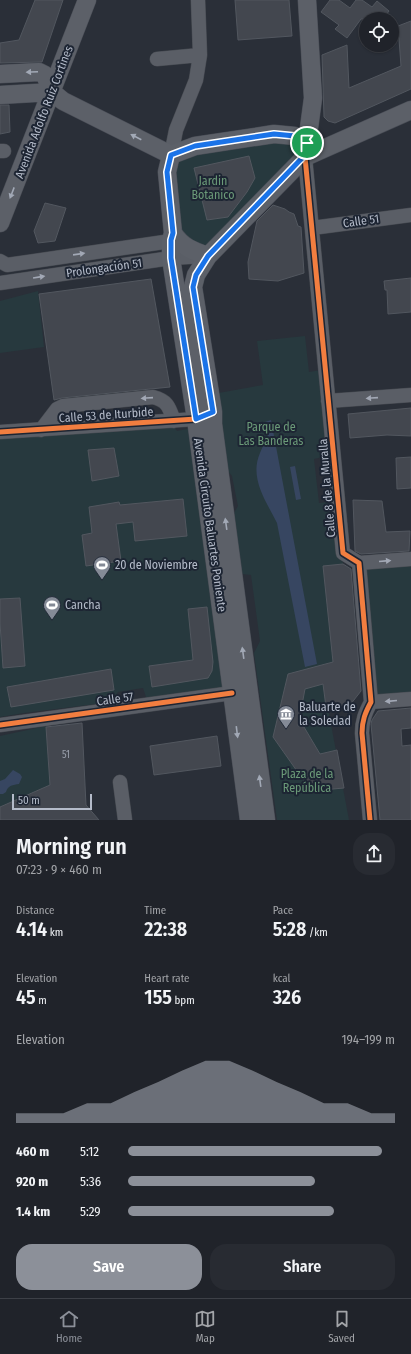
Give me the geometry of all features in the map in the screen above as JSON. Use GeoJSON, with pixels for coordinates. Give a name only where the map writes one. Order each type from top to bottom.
{"type":"FeatureCollection","features":[{"type":"Feature","properties":{"kind":"main road","name":"Avenida Adolfo Ruiz Cortines"},"geometry":{"type":"LineString","coordinates":[[0,224],[87,0]]}},
{"type":"Feature","properties":{"kind":"main road"},"geometry":{"type":"LineString","coordinates":[[297,0],[306,150]]}},
{"type":"Feature","properties":{"kind":"main road"},"geometry":{"type":"LineString","coordinates":[[306,150],[313,98],[307,0]]}},
{"type":"Feature","properties":{"kind":"main road"},"geometry":{"type":"LineString","coordinates":[[0,74],[39,72],[45,75],[52,92],[63,101],[171,155],[195,146],[274,134],[295,136],[306,150]]}},
{"type":"Feature","properties":{"kind":"main road"},"geometry":{"type":"LineString","coordinates":[[0,95],[52,92]]}},
{"type":"Feature","properties":{"kind":"main road"},"geometry":{"type":"LineString","coordinates":[[306,150],[411,96]]}},
{"type":"Feature","properties":{"kind":"main road"},"geometry":{"type":"LineString","coordinates":[[306,150],[411,110]]}},
{"type":"Feature","properties":{"kind":"main road","name":"Avenida Circuito Baluartes Poniente"},"geometry":{"type":"LineString","coordinates":[[266,820],[213,424],[213,412],[193,287],[196,275],[208,256],[306,150]]}},
{"type":"Feature","properties":{"kind":"main road","name":"Avenida Circuito Baluartes Poniente"},"geometry":{"type":"LineString","coordinates":[[171,155],[167,172],[172,244],[249,820]]}},
{"type":"Feature","properties":{"kind":"main road"},"geometry":{"type":"LineString","coordinates":[[172,244],[182,245],[193,251],[208,256]]}},
{"type":"Feature","properties":{"kind":"street"},"geometry":{"type":"LineString","coordinates":[[171,155],[176,130],[196,80],[200,55],[198,0]]}},
{"type":"Feature","properties":{"kind":"street"},"geometry":{"type":"LineString","coordinates":[[158,59],[200,55]]}},
{"type":"Feature","properties":{"kind":"street","name":"Calle 8 de la Muralla"},"geometry":{"type":"LineString","coordinates":[[306,150],[343,553],[359,563]]}},
{"type":"Feature","properties":{"kind":"street","name":"Calle 51"},"geometry":{"type":"LineString","coordinates":[[312,228],[411,215]]}},
{"type":"Feature","properties":{"kind":"street"},"geometry":{"type":"LineString","coordinates":[[0,261],[7,265],[172,244]]}},
{"type":"Feature","properties":{"kind":"street","name":"Prolongación 51"},"geometry":{"type":"LineString","coordinates":[[0,283],[172,244],[208,256]]}},
{"type":"Feature","properties":{"kind":"street"},"geometry":{"type":"LineString","coordinates":[[328,401],[411,395]]}},
{"type":"Feature","properties":{"kind":"street"},"geometry":{"type":"LineString","coordinates":[[41,430],[57,409],[63,406],[153,397],[166,403],[174,420]]}},
{"type":"Feature","properties":{"kind":"street","name":"Calle 53 de Iturbide"},"geometry":{"type":"LineString","coordinates":[[0,432],[196,419],[213,412]]}},
{"type":"Feature","properties":{"kind":"street"},"geometry":{"type":"LineString","coordinates":[[370,820],[362,721],[365,711],[371,702],[359,563],[411,559]]}},
{"type":"Feature","properties":{"kind":"street","name":"Calle 57"},"geometry":{"type":"LineString","coordinates":[[0,725],[232,693]]}},
{"type":"Feature","properties":{"kind":"street"},"geometry":{"type":"LineString","coordinates":[[371,702],[411,699]]}},
{"type":"Feature","properties":{"kind":"street"},"geometry":{"type":"LineString","coordinates":[[120,782],[124,820]]}},
{"type":"Feature","properties":{"kind":"green space","name":"Jardin Botanico"},"geometry":{"type":"Polygon","coordinates":[[[274,134],[307,143],[208,256],[182,245],[171,155],[274,134]]]}},
{"type":"Feature","properties":{"kind":"green space"},"geometry":{"type":"Polygon","coordinates":[[[38,291],[44,347],[0,353],[0,301],[38,291]]]}},
{"type":"Feature","properties":{"kind":"green space","name":"Parque de Las Banderas"},"geometry":{"type":"Polygon","coordinates":[[[305,336],[309,372],[321,370],[331,455],[314,459],[319,503],[335,501],[343,564],[323,566],[333,662],[320,666],[349,820],[277,820],[254,653],[260,641],[251,575],[242,574],[234,513],[238,506],[232,476],[227,470],[213,394],[263,385],[257,341],[305,336]]]}},
{"type":"Feature","properties":{"kind":"green space","name":"20 de Noviembre"},"geometry":{"type":"Polygon","coordinates":[[[173,426],[177,431],[192,428],[226,687],[147,700],[143,688],[118,692],[112,702],[0,717],[0,438],[173,426]]]}},
{"type":"Feature","properties":{"kind":"green space"},"geometry":{"type":"Polygon","coordinates":[[[411,559],[411,699],[371,702],[362,563],[411,559]]]}},
{"type":"Feature","properties":{"kind":"green space"},"geometry":{"type":"Polygon","coordinates":[[[46,726],[50,785],[0,807],[0,736],[46,726]]]}},
{"type":"Feature","properties":{"kind":"water"},"geometry":{"type":"Polygon","coordinates":[[[271,420],[317,664],[305,667],[277,523],[260,489],[256,471],[257,462],[262,447],[268,439],[265,422],[271,420]]]}},
{"type":"Feature","properties":{"kind":"water"},"geometry":{"type":"Polygon","coordinates":[[[295,466],[301,499],[296,500],[290,467],[295,466]]]}},
{"type":"Feature","properties":{"kind":"water"},"geometry":{"type":"Polygon","coordinates":[[[13,770],[22,777],[19,784],[11,786],[6,792],[0,794],[0,781],[5,779],[13,770]]]}},
{"type":"Feature","properties":{"kind":"building"},"geometry":{"type":"Polygon","coordinates":[[[35,0],[63,0],[42,62],[0,63],[0,43],[19,40],[35,0]]]}},
{"type":"Feature","properties":{"kind":"building"},"geometry":{"type":"Polygon","coordinates":[[[235,0],[289,0],[292,36],[238,40],[235,0]]]}},
{"type":"Feature","properties":{"kind":"building"},"geometry":{"type":"Polygon","coordinates":[[[330,0],[339,0],[350,8],[356,0],[362,0],[372,7],[377,1],[389,11],[359,12],[359,22],[347,38],[335,29],[339,25],[321,12],[330,0]]]}},
{"type":"Feature","properties":{"kind":"building"},"geometry":{"type":"Polygon","coordinates":[[[411,21],[411,89],[335,123],[328,121],[324,117],[322,55],[347,45],[349,88],[401,66],[399,26],[411,21]]]}},
{"type":"Feature","properties":{"kind":"building"},"geometry":{"type":"Polygon","coordinates":[[[0,105],[9,105],[10,132],[0,134],[0,105]]]}},
{"type":"Feature","properties":{"kind":"building"},"geometry":{"type":"Polygon","coordinates":[[[249,156],[255,178],[247,192],[228,217],[207,220],[194,168],[249,156]]]}},
{"type":"Feature","properties":{"kind":"building"},"geometry":{"type":"Polygon","coordinates":[[[45,203],[66,208],[55,241],[38,243],[34,231],[45,203]]]}},
{"type":"Feature","properties":{"kind":"building"},"geometry":{"type":"Polygon","coordinates":[[[273,205],[294,214],[298,226],[301,227],[304,273],[278,281],[249,279],[248,262],[257,221],[273,205]]]}},
{"type":"Feature","properties":{"kind":"building"},"geometry":{"type":"Polygon","coordinates":[[[411,278],[411,312],[388,314],[387,290],[385,290],[384,281],[411,278]]]}},
{"type":"Feature","properties":{"kind":"building"},"geometry":{"type":"Polygon","coordinates":[[[151,279],[170,387],[54,400],[39,294],[151,279]]]}},
{"type":"Feature","properties":{"kind":"building"},"geometry":{"type":"Polygon","coordinates":[[[411,408],[411,436],[387,435],[350,438],[348,414],[411,408]]]}},
{"type":"Feature","properties":{"kind":"building"},"geometry":{"type":"Polygon","coordinates":[[[114,448],[119,476],[92,481],[88,450],[114,448]]]}},
{"type":"Feature","properties":{"kind":"building"},"geometry":{"type":"Polygon","coordinates":[[[411,457],[411,488],[397,489],[396,458],[411,457]]]}},
{"type":"Feature","properties":{"kind":"building"},"geometry":{"type":"Polygon","coordinates":[[[183,499],[187,536],[135,541],[133,522],[116,524],[121,561],[86,566],[82,535],[92,533],[89,507],[119,502],[120,505],[183,499]]]}},
{"type":"Feature","properties":{"kind":"building"},"geometry":{"type":"Polygon","coordinates":[[[353,500],[382,501],[386,532],[410,531],[409,551],[361,554],[355,551],[353,500]]]}},
{"type":"Feature","properties":{"kind":"building"},"geometry":{"type":"Polygon","coordinates":[[[343,564],[351,569],[361,691],[350,705],[326,707],[323,684],[305,689],[298,726],[304,727],[320,754],[337,750],[344,788],[311,791],[273,737],[288,674],[333,662],[323,566],[343,564]]]}},
{"type":"Feature","properties":{"kind":"building"},"geometry":{"type":"Polygon","coordinates":[[[20,598],[25,666],[3,668],[0,599],[20,598]]]}},
{"type":"Feature","properties":{"kind":"building"},"geometry":{"type":"Polygon","coordinates":[[[207,607],[213,662],[212,671],[208,678],[152,687],[149,666],[193,660],[188,609],[207,607]]]}},
{"type":"Feature","properties":{"kind":"building"},"geometry":{"type":"Polygon","coordinates":[[[111,669],[114,690],[11,707],[7,687],[111,669]]]}},
{"type":"Feature","properties":{"kind":"building"},"geometry":{"type":"Polygon","coordinates":[[[411,708],[411,728],[401,729],[402,746],[411,745],[411,820],[380,820],[371,724],[372,720],[378,711],[411,708]]]}},
{"type":"Feature","properties":{"kind":"building"},"geometry":{"type":"Polygon","coordinates":[[[82,723],[86,805],[99,820],[0,820],[0,807],[50,785],[46,727],[82,723]]]}},
{"type":"Feature","properties":{"kind":"building"},"geometry":{"type":"Polygon","coordinates":[[[217,736],[221,766],[154,775],[150,746],[217,736]]]}},
{"type":"Feature","properties":{"kind":"cycle path"},"geometry":{"type":"LineString","coordinates":[[307,143],[305,157],[343,553],[359,563],[371,702],[364,717],[362,733],[370,820]]}},
{"type":"Feature","properties":{"kind":"cycle path"},"geometry":{"type":"LineString","coordinates":[[0,432],[196,419],[213,412]]}},
{"type":"Feature","properties":{"kind":"cycle path"},"geometry":{"type":"LineString","coordinates":[[0,725],[232,693]]}},
{"type":"Feature","properties":{"kind":"place","name":"20 de Noviembre"},"geometry":{"type":"Point","coordinates":[102,580]}},
{"type":"Feature","properties":{"kind":"place","name":"Cancha"},"geometry":{"type":"Point","coordinates":[52,620]}},
{"type":"Feature","properties":{"kind":"place","name":"Baluarte de la Soledad"},"geometry":{"type":"Point","coordinates":[286,729]}},
{"type":"Feature","properties":{"kind":"route"},"geometry":{"type":"LineString","coordinates":[[274,134],[295,136],[307,143],[304,156],[208,256],[196,275],[193,287],[213,412],[196,419],[171,258],[171,240],[173,233],[167,172],[171,155],[195,146],[274,134]]}},
{"type":"Feature","properties":{"kind":"park label","name":"Plaza de la República"},"geometry":{"type":"Point","coordinates":[307,781]}}]}
